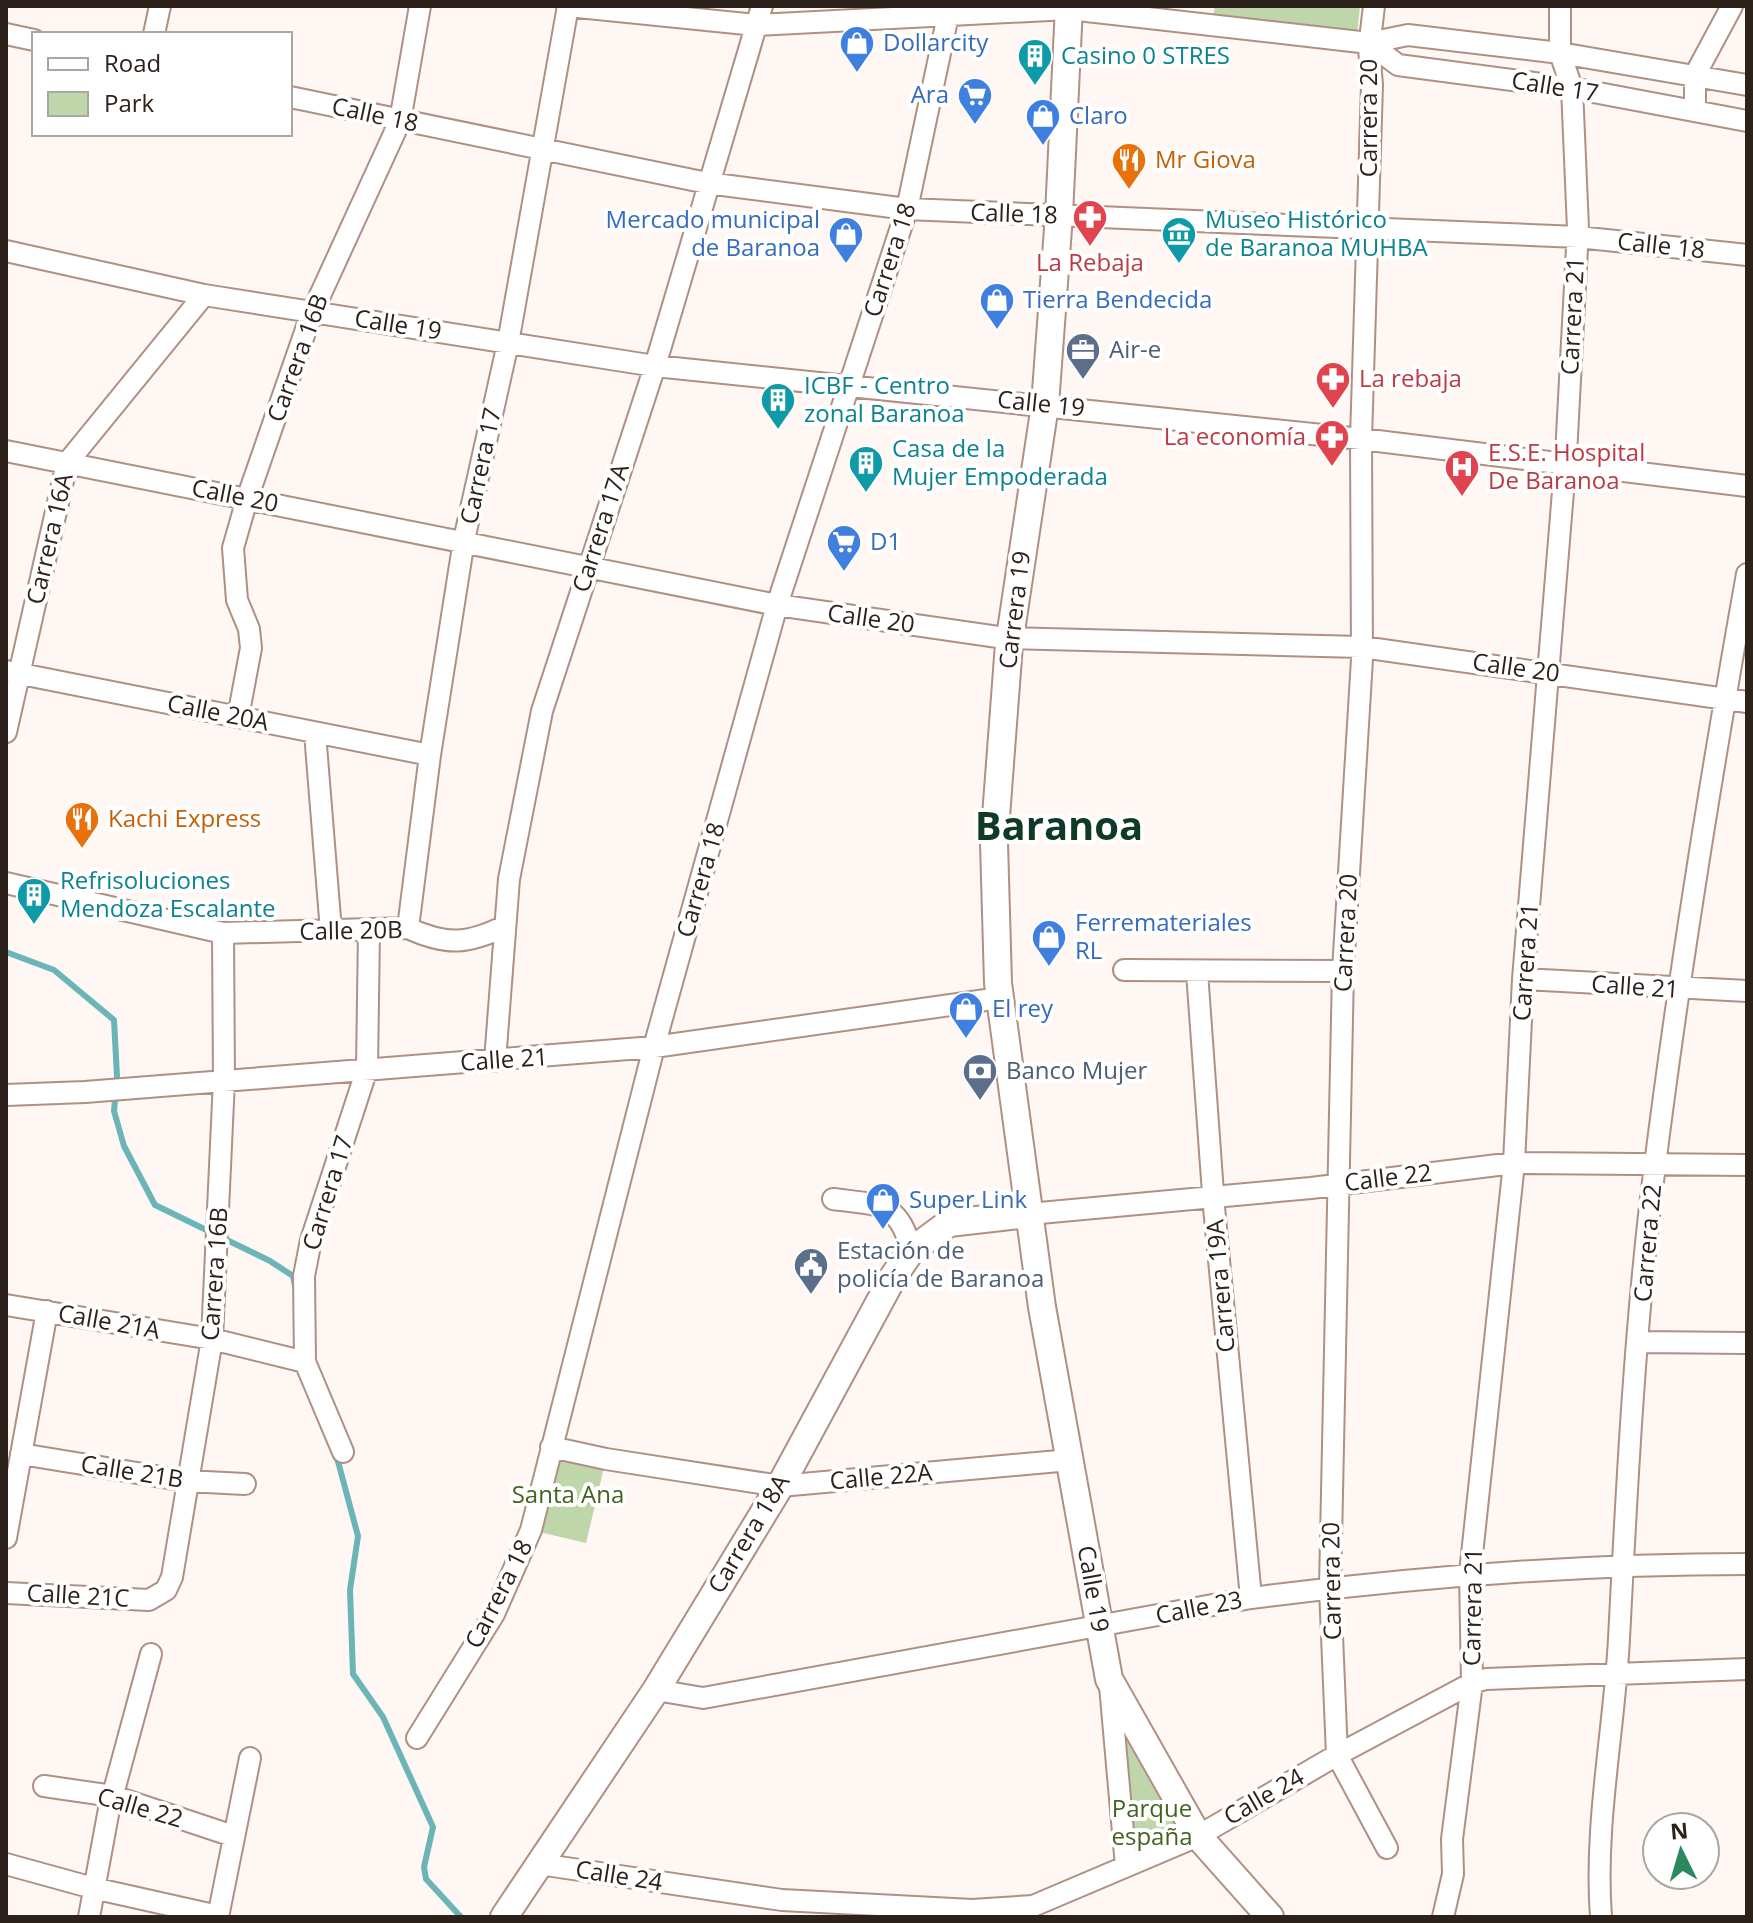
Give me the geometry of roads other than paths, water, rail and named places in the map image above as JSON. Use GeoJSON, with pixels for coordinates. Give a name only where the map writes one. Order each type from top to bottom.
{"type":"FeatureCollection","features":[{"type":"Feature","properties":{"kind":"main road","name":"Carrera 19"},"geometry":{"type":"LineString","coordinates":[[1029,1214],[1000,998],[994,843],[1009,639],[1045,405],[1059,215],[1069,8]]}},
{"type":"Feature","properties":{"kind":"main road","name":"Carrera 18A"},"geometry":{"type":"LineString","coordinates":[[504,1917],[656,1690],[780,1486],[893,1277],[911,1251],[949,1223],[1029,1214]]}},
{"type":"Feature","properties":{"kind":"main road","name":"Calle 19"},"geometry":{"type":"LineString","coordinates":[[1029,1214],[1109,1679],[1198,1836],[1270,1917]]}},
{"type":"Feature","properties":{"kind":"street"},"geometry":{"type":"LineString","coordinates":[[154,32],[160,6]]}},
{"type":"Feature","properties":{"kind":"street","name":"Carrera 16B"},"geometry":{"type":"LineString","coordinates":[[238,717],[251,648],[249,629],[237,600],[233,548],[247,499],[313,311],[400,121],[420,6]]}},
{"type":"Feature","properties":{"kind":"street","name":"Calle 17"},"geometry":{"type":"LineString","coordinates":[[568,6],[759,16],[1069,8],[1369,43],[1408,35],[1560,53],[1747,85]]}},
{"type":"Feature","properties":{"kind":"street","name":"Carrera 17"},"geometry":{"type":"LineString","coordinates":[[408,928],[430,755],[464,540],[508,343],[568,6]]}},
{"type":"Feature","properties":{"kind":"street","name":"Carrera 20"},"geometry":{"type":"LineString","coordinates":[[1374,6],[1369,43],[1372,85],[1361,439],[1362,647],[1343,971],[1330,1588],[1337,1755],[1387,1848]]}},
{"type":"Feature","properties":{"kind":"street","name":"Carrera 21"},"geometry":{"type":"LineString","coordinates":[[1443,1917],[1453,1874],[1452,1839],[1472,1683],[1470,1573],[1514,1163],[1523,979],[1551,673],[1565,462],[1578,237],[1572,88],[1560,53],[1560,6]]}},
{"type":"Feature","properties":{"kind":"street"},"geometry":{"type":"LineString","coordinates":[[1695,110],[1695,75],[1732,6]]}},
{"type":"Feature","properties":{"kind":"street","name":"Carrera 18"},"geometry":{"type":"LineString","coordinates":[[417,1738],[494,1614],[531,1530],[654,1047],[777,605],[907,209],[950,10]]}},
{"type":"Feature","properties":{"kind":"street","name":"Carrera 17A"},"geometry":{"type":"LineString","coordinates":[[495,1061],[509,879],[542,711],[655,366],[759,16]]}},
{"type":"Feature","properties":{"kind":"street"},"geometry":{"type":"LineString","coordinates":[[6,34],[32,40]]}},
{"type":"Feature","properties":{"kind":"street","name":"Calle 17"},"geometry":{"type":"LineString","coordinates":[[1369,43],[1398,65],[1572,88],[1747,121]]}},
{"type":"Feature","properties":{"kind":"street","name":"Calle 18"},"geometry":{"type":"LineString","coordinates":[[292,97],[707,183],[907,209],[1578,237],[1747,255]]}},
{"type":"Feature","properties":{"kind":"street","name":"Calle 19"},"geometry":{"type":"LineString","coordinates":[[6,251],[204,295],[655,366],[1361,439],[1747,486]]}},
{"type":"Feature","properties":{"kind":"street","name":"Carrera 16A"},"geometry":{"type":"LineString","coordinates":[[6,732],[13,673],[67,463],[204,295]]}},
{"type":"Feature","properties":{"kind":"street","name":"Calle 20"},"geometry":{"type":"LineString","coordinates":[[6,451],[464,540],[587,568],[777,605],[1009,639],[1362,647],[1747,702]]}},
{"type":"Feature","properties":{"kind":"street","name":"Carrera 22"},"geometry":{"type":"LineString","coordinates":[[1601,1917],[1597,1873],[1617,1671],[1639,1342],[1655,1165],[1725,698],[1747,574]]}},
{"type":"Feature","properties":{"kind":"street","name":"Calle 20A"},"geometry":{"type":"LineString","coordinates":[[13,673],[430,755]]}},
{"type":"Feature","properties":{"kind":"street"},"geometry":{"type":"LineString","coordinates":[[315,733],[331,931]]}},
{"type":"Feature","properties":{"kind":"street","name":"Calle 20B"},"geometry":{"type":"LineString","coordinates":[[6,883],[223,933],[408,928],[428,937],[473,942],[505,926]]}},
{"type":"Feature","properties":{"kind":"street","name":"Carrera 17"},"geometry":{"type":"LineString","coordinates":[[343,1452],[305,1362],[304,1276],[311,1240],[367,1069],[369,930]]}},
{"type":"Feature","properties":{"kind":"street","name":"Carrera 16B"},"geometry":{"type":"LineString","coordinates":[[149,1600],[166,1590],[172,1577],[212,1339],[224,1080],[223,933]]}},
{"type":"Feature","properties":{"kind":"street"},"geometry":{"type":"LineString","coordinates":[[1124,970],[1343,971]]}},
{"type":"Feature","properties":{"kind":"street","name":"Carrera 19A"},"geometry":{"type":"LineString","coordinates":[[1197,972],[1213,1196],[1251,1598]]}},
{"type":"Feature","properties":{"kind":"street","name":"Calle 21"},"geometry":{"type":"LineString","coordinates":[[1523,979],[1681,990],[1747,991]]}},
{"type":"Feature","properties":{"kind":"street","name":"Calle 21"},"geometry":{"type":"LineString","coordinates":[[6,1095],[85,1092],[654,1047],[1000,998]]}},
{"type":"Feature","properties":{"kind":"street","name":"Calle 22"},"geometry":{"type":"LineString","coordinates":[[1029,1214],[1338,1184],[1514,1163],[1747,1165]]}},
{"type":"Feature","properties":{"kind":"street"},"geometry":{"type":"LineString","coordinates":[[833,1199],[889,1209],[905,1225],[911,1251]]}},
{"type":"Feature","properties":{"kind":"street","name":"Calle 21A"},"geometry":{"type":"LineString","coordinates":[[6,1305],[212,1339],[305,1362]]}},
{"type":"Feature","properties":{"kind":"street"},"geometry":{"type":"LineString","coordinates":[[6,1538],[47,1311]]}},
{"type":"Feature","properties":{"kind":"street"},"geometry":{"type":"LineString","coordinates":[[1639,1342],[1747,1343]]}},
{"type":"Feature","properties":{"kind":"street","name":"Calle 22A"},"geometry":{"type":"LineString","coordinates":[[551,1447],[606,1459],[780,1486],[1070,1460]]}},
{"type":"Feature","properties":{"kind":"street","name":"Calle 21B"},"geometry":{"type":"LineString","coordinates":[[21,1454],[186,1481],[245,1484]]}},
{"type":"Feature","properties":{"kind":"street","name":"Calle 23"},"geometry":{"type":"LineString","coordinates":[[656,1690],[703,1698],[1251,1598],[1330,1588],[1470,1573],[1623,1564],[1747,1564]]}},
{"type":"Feature","properties":{"kind":"street","name":"Calle 21C"},"geometry":{"type":"LineString","coordinates":[[6,1593],[149,1600]]}},
{"type":"Feature","properties":{"kind":"street"},"geometry":{"type":"LineString","coordinates":[[89,1917],[113,1796],[151,1654]]}},
{"type":"Feature","properties":{"kind":"street","name":"Calle 24"},"geometry":{"type":"LineString","coordinates":[[539,1864],[780,1909],[1037,1911],[1126,1866],[1198,1836],[1337,1755],[1472,1683],[1486,1679],[1617,1671],[1747,1669]]}},
{"type":"Feature","properties":{"kind":"street"},"geometry":{"type":"LineString","coordinates":[[1109,1679],[1126,1866]]}},
{"type":"Feature","properties":{"kind":"street"},"geometry":{"type":"LineString","coordinates":[[6,1864],[93,1888],[218,1916],[250,1758]]}},
{"type":"Feature","properties":{"kind":"street","name":"Calle 22"},"geometry":{"type":"LineString","coordinates":[[44,1786],[113,1796],[233,1836]]}},
{"type":"Feature","properties":{"kind":"waterway"},"geometry":{"type":"LineString","coordinates":[[6,952],[54,970],[114,1020],[117,1076],[114,1111],[124,1146],[155,1205],[270,1261],[293,1276],[295,1285]]}},
{"type":"Feature","properties":{"kind":"waterway"},"geometry":{"type":"LineString","coordinates":[[336,1454],[358,1536],[350,1590],[353,1674],[383,1717],[433,1827],[424,1867],[426,1879],[461,1917]]}},
{"type":"Feature","properties":{"kind":"place","name":"Dollarcity"},"geometry":{"type":"Point","coordinates":[857,74]}},
{"type":"Feature","properties":{"kind":"place","name":"Casino 0 STRES"},"geometry":{"type":"Point","coordinates":[1035,87]}},
{"type":"Feature","properties":{"kind":"place","name":"Ara"},"geometry":{"type":"Point","coordinates":[975,126]}},
{"type":"Feature","properties":{"kind":"place","name":"Claro"},"geometry":{"type":"Point","coordinates":[1043,147]}},
{"type":"Feature","properties":{"kind":"place","name":"Mr Giova"},"geometry":{"type":"Point","coordinates":[1129,191]}},
{"type":"Feature","properties":{"kind":"place","name":"La Rebaja"},"geometry":{"type":"Point","coordinates":[1090,248]}},
{"type":"Feature","properties":{"kind":"place","name":"Mercado municipal de Baranoa"},"geometry":{"type":"Point","coordinates":[846,265]}},
{"type":"Feature","properties":{"kind":"place","name":"Museo Histórico de Baranoa MUHBA"},"geometry":{"type":"Point","coordinates":[1179,265]}},
{"type":"Feature","properties":{"kind":"place","name":"Tierra Bendecida"},"geometry":{"type":"Point","coordinates":[997,331]}},
{"type":"Feature","properties":{"kind":"place","name":"Air-e"},"geometry":{"type":"Point","coordinates":[1083,381]}},
{"type":"Feature","properties":{"kind":"place","name":"La rebaja"},"geometry":{"type":"Point","coordinates":[1333,410]}},
{"type":"Feature","properties":{"kind":"place","name":"ICBF - Centro zonal Baranoa"},"geometry":{"type":"Point","coordinates":[778,431]}},
{"type":"Feature","properties":{"kind":"place","name":"La economía"},"geometry":{"type":"Point","coordinates":[1332,468]}},
{"type":"Feature","properties":{"kind":"place","name":"Casa de la Mujer Empoderada"},"geometry":{"type":"Point","coordinates":[866,494]}},
{"type":"Feature","properties":{"kind":"place","name":"E.S.E. Hospital De Baranoa"},"geometry":{"type":"Point","coordinates":[1462,498]}},
{"type":"Feature","properties":{"kind":"place","name":"D1"},"geometry":{"type":"Point","coordinates":[844,573]}},
{"type":"Feature","properties":{"kind":"place","name":"Kachi Express"},"geometry":{"type":"Point","coordinates":[82,850]}},
{"type":"Feature","properties":{"kind":"place","name":"Refrisoluciones Mendoza Escalante"},"geometry":{"type":"Point","coordinates":[34,926]}},
{"type":"Feature","properties":{"kind":"place","name":"Ferremateriales RL"},"geometry":{"type":"Point","coordinates":[1049,968]}},
{"type":"Feature","properties":{"kind":"place","name":"El rey"},"geometry":{"type":"Point","coordinates":[966,1040]}},
{"type":"Feature","properties":{"kind":"place","name":"Banco Mujer"},"geometry":{"type":"Point","coordinates":[980,1102]}},
{"type":"Feature","properties":{"kind":"place","name":"Super Link"},"geometry":{"type":"Point","coordinates":[883,1231]}},
{"type":"Feature","properties":{"kind":"place","name":"Estación de policía de Baranoa"},"geometry":{"type":"Point","coordinates":[811,1296]}},
{"type":"Feature","properties":{"kind":"district","name":"Baranoa"},"geometry":{"type":"Point","coordinates":[1059,826]}},
{"type":"Feature","properties":{"kind":"park label","name":"Santa Ana"},"geometry":{"type":"Point","coordinates":[568,1495]}},
{"type":"Feature","properties":{"kind":"park label","name":"Parque españa"},"geometry":{"type":"Point","coordinates":[1152,1823]}}]}
